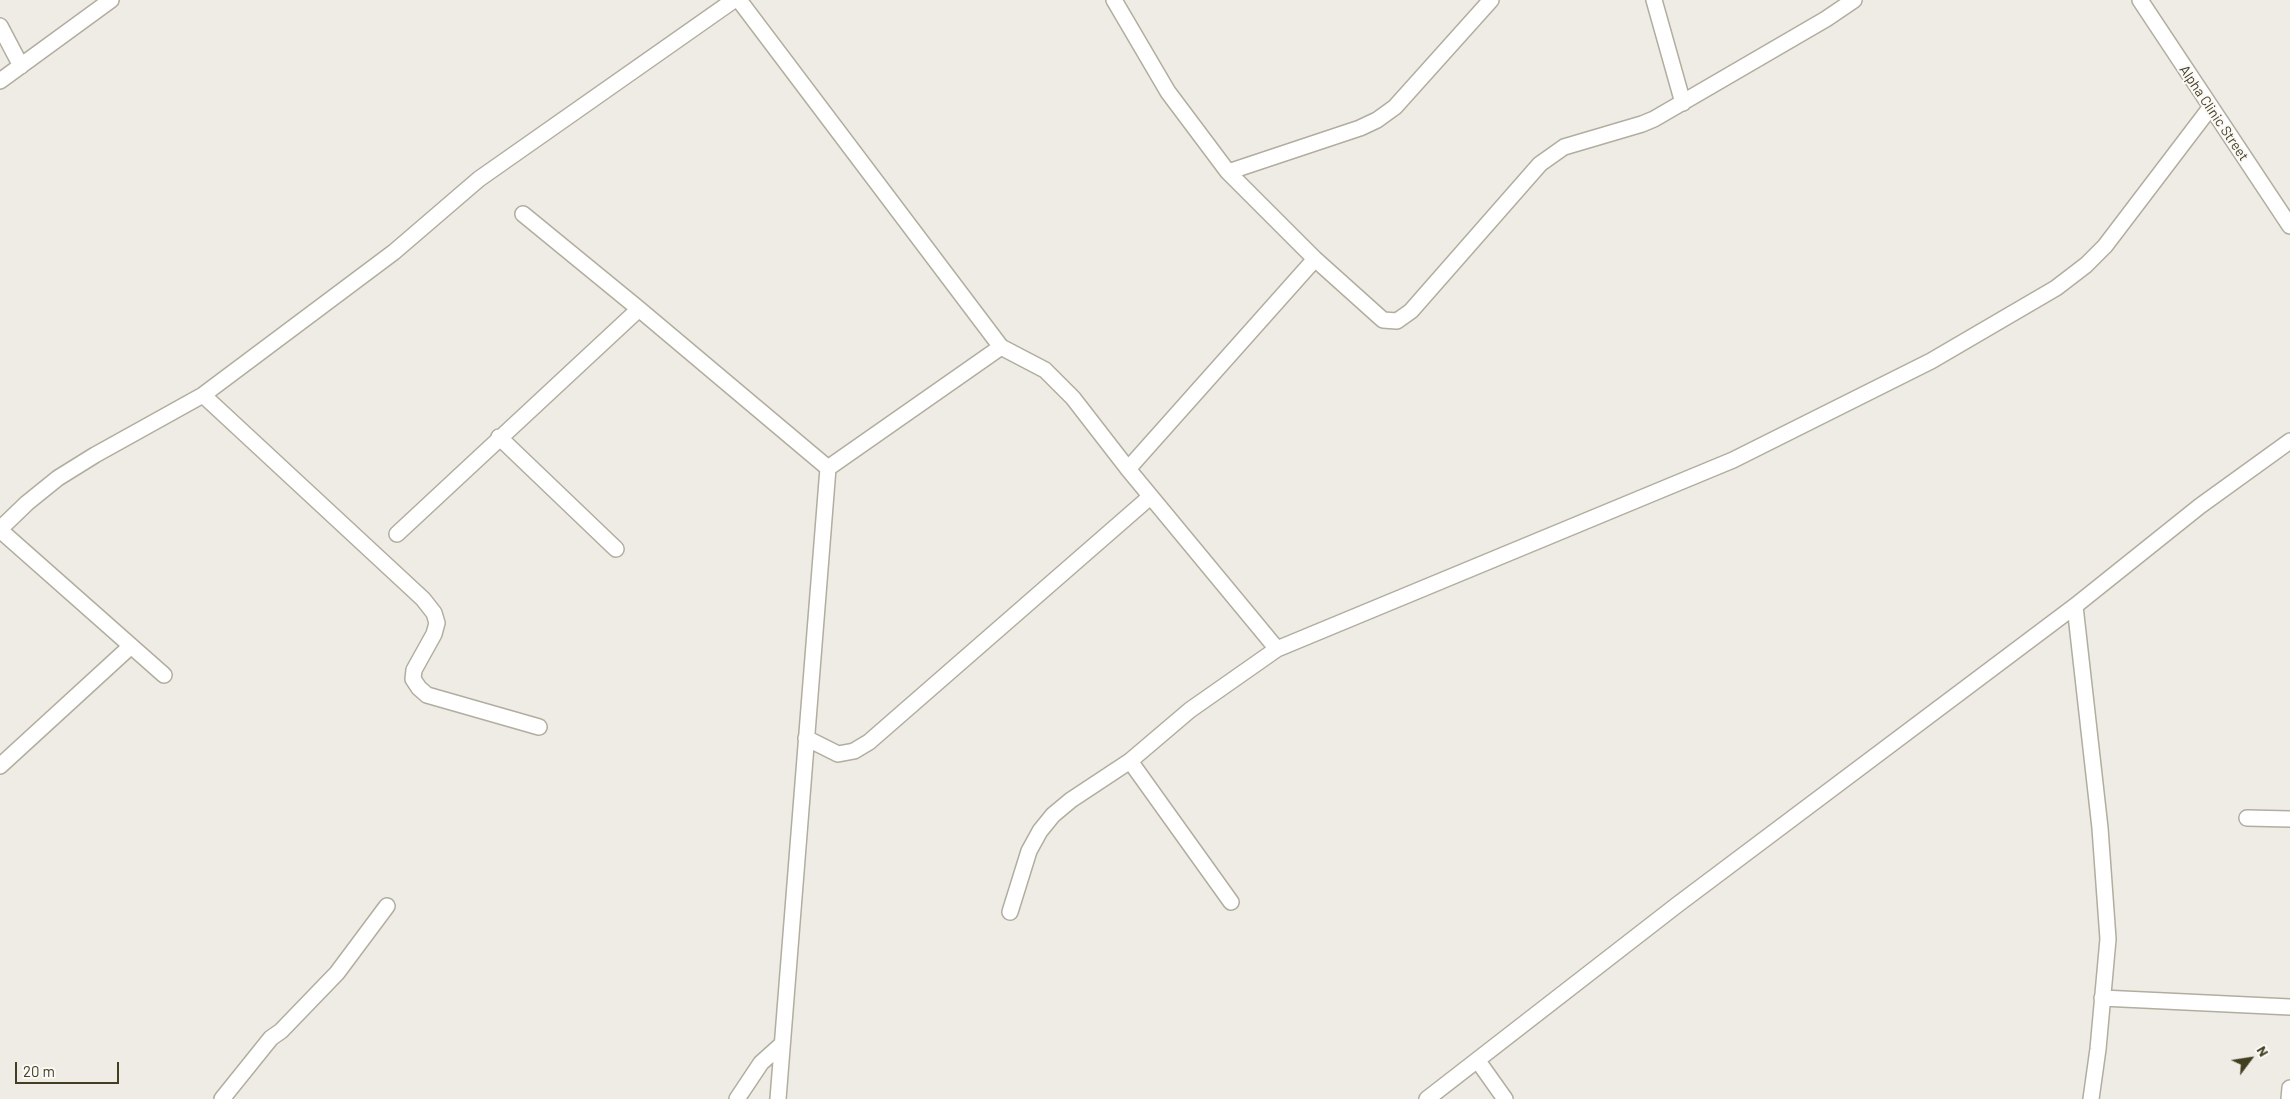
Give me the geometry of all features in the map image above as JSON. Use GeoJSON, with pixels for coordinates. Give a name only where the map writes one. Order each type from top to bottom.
{"type":"FeatureCollection","features":[{"type":"Feature","properties":{"kind":"street"},"geometry":{"type":"LineString","coordinates":[[0,81],[111,0]]}},
{"type":"Feature","properties":{"kind":"street"},"geometry":{"type":"LineString","coordinates":[[164,675],[0,529],[27,503],[58,478],[95,455],[203,395],[394,252],[479,179],[734,0]]}},
{"type":"Feature","properties":{"kind":"street"},"geometry":{"type":"LineString","coordinates":[[739,0],[1001,347],[1045,370],[1073,398],[1128,470],[1277,649]]}},
{"type":"Feature","properties":{"kind":"street"},"geometry":{"type":"LineString","coordinates":[[1114,0],[1168,92],[1228,172],[1315,259],[1383,320],[1397,321],[1411,311],[1540,164],[1564,147],[1642,124],[1683,103],[1826,19],[1854,0]]}},
{"type":"Feature","properties":{"kind":"street"},"geometry":{"type":"LineString","coordinates":[[1228,172],[1360,128],[1377,120],[1395,107],[1491,0]]}},
{"type":"Feature","properties":{"kind":"street"},"geometry":{"type":"LineString","coordinates":[[1654,0],[1683,103]]}},
{"type":"Feature","properties":{"kind":"street","name":"Alpha Clinic Street"},"geometry":{"type":"LineString","coordinates":[[2140,0],[2290,226]]}},
{"type":"Feature","properties":{"kind":"street"},"geometry":{"type":"LineString","coordinates":[[0,26],[21,66]]}},
{"type":"Feature","properties":{"kind":"street"},"geometry":{"type":"LineString","coordinates":[[1010,912],[1029,851],[1040,831],[1053,815],[1071,800],[1130,761],[1190,710],[1277,649],[1733,460],[1931,361],[2056,288],[2086,265],[2105,246],[2210,108]]}},
{"type":"Feature","properties":{"kind":"street"},"geometry":{"type":"LineString","coordinates":[[523,214],[828,468]]}},
{"type":"Feature","properties":{"kind":"street"},"geometry":{"type":"LineString","coordinates":[[1128,470],[1315,259]]}},
{"type":"Feature","properties":{"kind":"street"},"geometry":{"type":"LineString","coordinates":[[397,534],[499,437],[639,309]]}},
{"type":"Feature","properties":{"kind":"street"},"geometry":{"type":"LineString","coordinates":[[828,468],[1001,347]]}},
{"type":"Feature","properties":{"kind":"street"},"geometry":{"type":"LineString","coordinates":[[203,395],[423,599],[434,613],[437,623],[434,634],[414,670],[414,680],[419,688],[428,695],[539,726]]}},
{"type":"Feature","properties":{"kind":"street"},"geometry":{"type":"LineString","coordinates":[[499,437],[616,549]]}},
{"type":"Feature","properties":{"kind":"street"},"geometry":{"type":"LineString","coordinates":[[1427,1099],[1678,905],[2075,606],[2200,506],[2290,441]]}},
{"type":"Feature","properties":{"kind":"street"},"geometry":{"type":"LineString","coordinates":[[778,1099],[828,468]]}},
{"type":"Feature","properties":{"kind":"street"},"geometry":{"type":"LineString","coordinates":[[806,738],[838,754],[854,751],[869,742],[1150,497]]}},
{"type":"Feature","properties":{"kind":"street"},"geometry":{"type":"LineString","coordinates":[[2075,606],[2100,828],[2108,938],[2091,1099]]}},
{"type":"Feature","properties":{"kind":"street"},"geometry":{"type":"LineString","coordinates":[[0,766],[130,646]]}},
{"type":"Feature","properties":{"kind":"street"},"geometry":{"type":"LineString","coordinates":[[1130,761],[1231,902]]}},
{"type":"Feature","properties":{"kind":"street"},"geometry":{"type":"LineString","coordinates":[[2247,818],[2290,819]]}},
{"type":"Feature","properties":{"kind":"street"},"geometry":{"type":"LineString","coordinates":[[222,1099],[271,1038],[281,1031],[337,973],[387,906]]}},
{"type":"Feature","properties":{"kind":"street"},"geometry":{"type":"LineString","coordinates":[[2102,998],[2290,1007]]}},
{"type":"Feature","properties":{"kind":"street"},"geometry":{"type":"LineString","coordinates":[[737,1099],[761,1063],[781,1046]]}},
{"type":"Feature","properties":{"kind":"street"},"geometry":{"type":"LineString","coordinates":[[1478,1061],[1505,1099]]}},
{"type":"Feature","properties":{"kind":"street"},"geometry":{"type":"LineString","coordinates":[[2289,1099],[2290,1088]]}}]}
